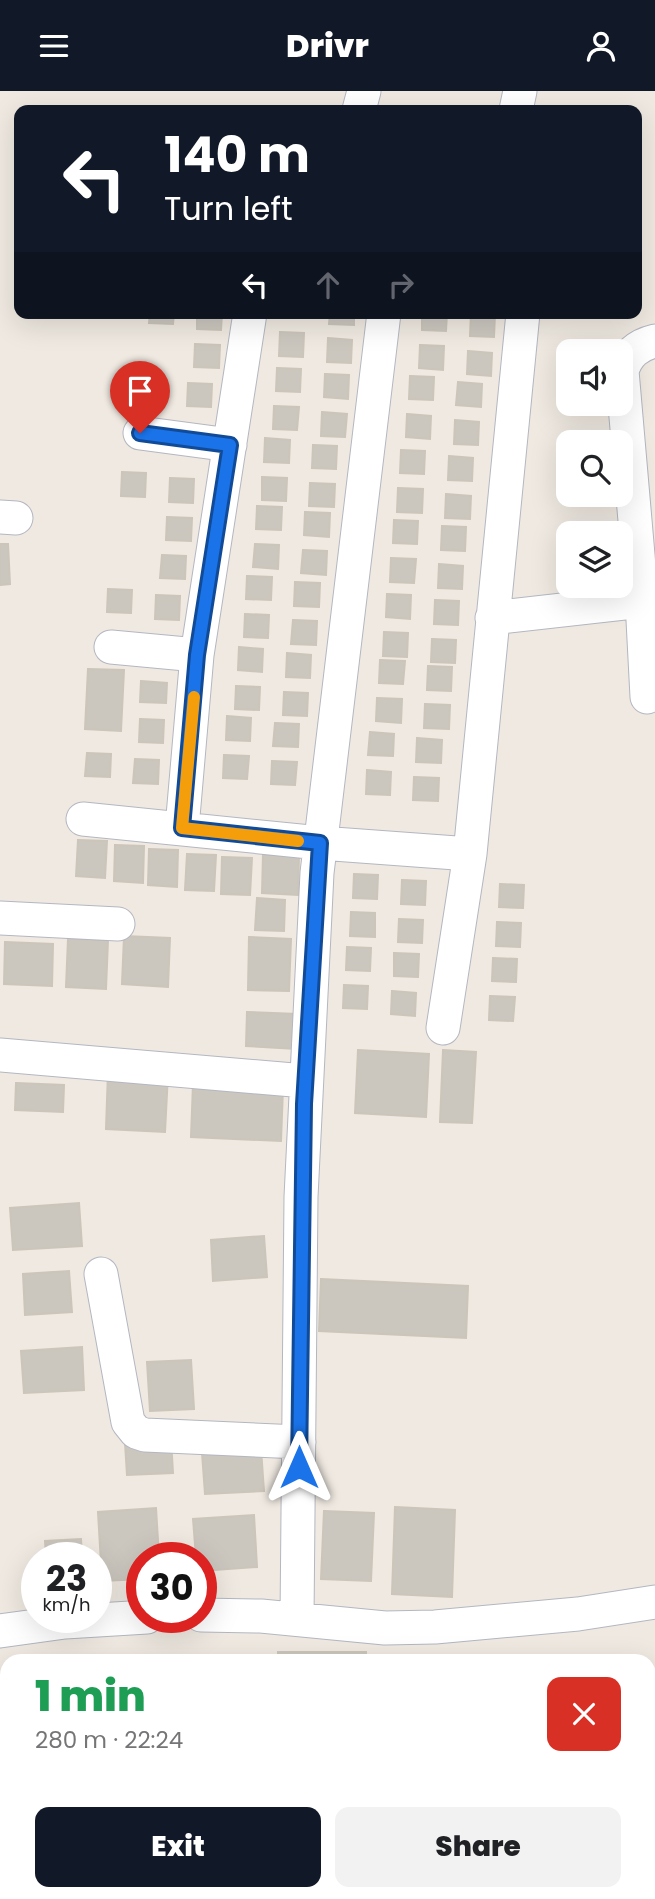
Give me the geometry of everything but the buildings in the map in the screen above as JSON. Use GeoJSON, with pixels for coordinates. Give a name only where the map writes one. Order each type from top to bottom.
{"type":"FeatureCollection","features":[{"type":"Feature","properties":{"kind":"street"},"geometry":{"type":"LineString","coordinates":[[182,828],[197,655],[249,319]]}},
{"type":"Feature","properties":{"kind":"street"},"geometry":{"type":"LineString","coordinates":[[297,1619],[301,1197],[305,1080],[320,843],[383,319]]}},
{"type":"Feature","properties":{"kind":"street"},"geometry":{"type":"LineString","coordinates":[[443,1028],[470,854],[522,319]]}},
{"type":"Feature","properties":{"kind":"street"},"geometry":{"type":"LineString","coordinates":[[647,697],[642,601],[644,486],[622,371],[626,358],[635,350],[655,341]]}},
{"type":"Feature","properties":{"kind":"street"},"geometry":{"type":"LineString","coordinates":[[140,433],[230,445]]}},
{"type":"Feature","properties":{"kind":"street"},"geometry":{"type":"LineString","coordinates":[[492,618],[642,601]]}},
{"type":"Feature","properties":{"kind":"street"},"geometry":{"type":"LineString","coordinates":[[111,647],[197,655]]}},
{"type":"Feature","properties":{"kind":"street"},"geometry":{"type":"LineString","coordinates":[[83,819],[320,843],[470,854]]}},
{"type":"Feature","properties":{"kind":"street"},"geometry":{"type":"LineString","coordinates":[[0,918],[118,924]]}},
{"type":"Feature","properties":{"kind":"street"},"geometry":{"type":"LineString","coordinates":[[0,1055],[305,1080]]}},
{"type":"Feature","properties":{"kind":"street"},"geometry":{"type":"LineString","coordinates":[[101,1274],[125,1409],[131,1428],[145,1435],[299,1442]]}},
{"type":"Feature","properties":{"kind":"street"},"geometry":{"type":"LineString","coordinates":[[217,1615],[261,1616],[385,1628],[435,1627],[578,1614],[655,1602]]}},
{"type":"Feature","properties":{"kind":"street"},"geometry":{"type":"LineString","coordinates":[[0,1632],[65,1622],[126,1618]]}},
{"type":"Feature","properties":{"kind":"slow traffic"},"geometry":{"type":"LineString","coordinates":[[194,697],[182,828],[298,841]]}},
{"type":"Feature","properties":{"kind":"route"},"geometry":{"type":"LineString","coordinates":[[140,433],[230,445],[197,655],[182,828],[320,843],[304,1104],[299,1467]]}}]}
